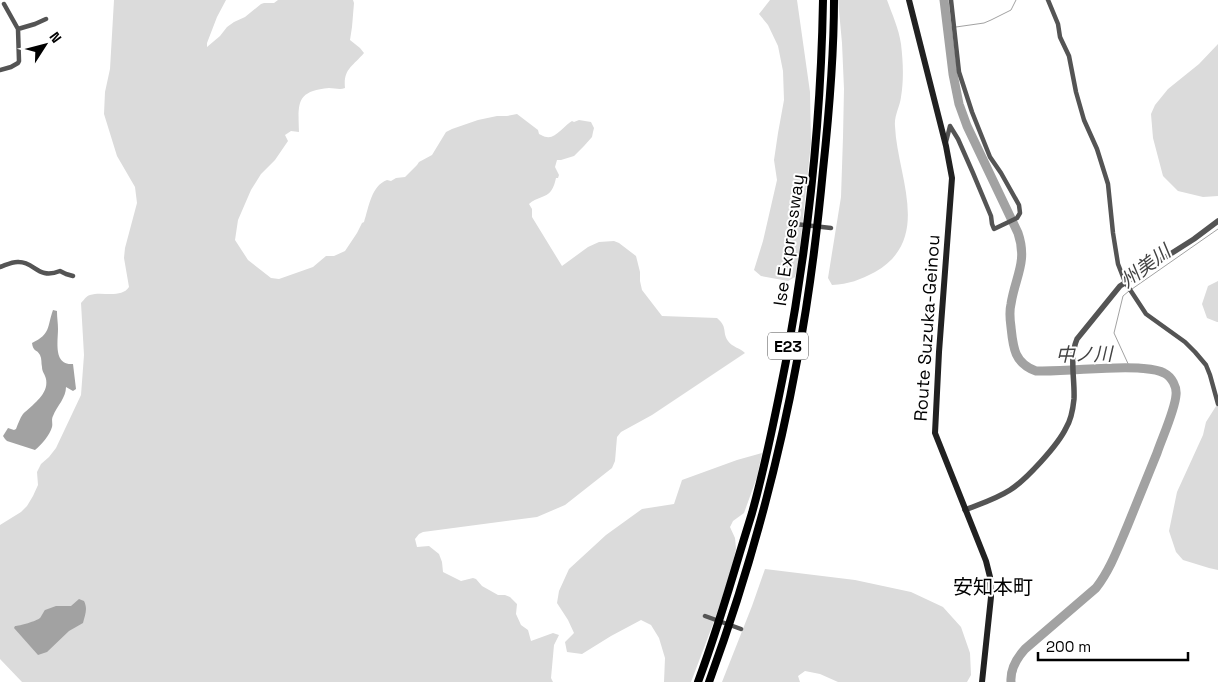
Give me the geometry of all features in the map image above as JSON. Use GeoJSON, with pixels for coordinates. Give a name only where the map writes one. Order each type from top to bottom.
{"type":"FeatureCollection","features":[{"type":"Feature","properties":{"kind":"highway","name":"Ise Expressway"},"geometry":{"type":"LineString","coordinates":[[698,682],[723,608],[754,505],[775,415],[794,319],[814,163],[823,0]]}},
{"type":"Feature","properties":{"kind":"highway","name":"Ise Expressway"},"geometry":{"type":"LineString","coordinates":[[709,682],[735,605],[761,516],[797,361],[810,283],[821,196],[831,80],[834,0]]}},
{"type":"Feature","properties":{"kind":"main road","name":"Route Suzuka-Geinou"},"geometry":{"type":"LineString","coordinates":[[909,0],[946,146],[952,178],[935,433],[986,561],[990,577],[991,597],[982,682]]}},
{"type":"Feature","properties":{"kind":"street"},"geometry":{"type":"LineString","coordinates":[[946,146],[950,126],[973,173],[991,216],[994,229],[1017,218],[1020,214],[1019,205],[1002,173],[990,157],[959,72],[951,0]]}},
{"type":"Feature","properties":{"kind":"street"},"geometry":{"type":"LineString","coordinates":[[1048,0],[1058,24],[1060,37],[1069,56],[1084,120],[1097,149],[1108,182],[1118,264],[1127,284],[1146,314],[1185,342],[1206,365],[1218,404]]}},
{"type":"Feature","properties":{"kind":"street"},"geometry":{"type":"LineString","coordinates":[[0,70],[18,63],[18,29],[4,4]]}},
{"type":"Feature","properties":{"kind":"street"},"geometry":{"type":"LineString","coordinates":[[18,29],[46,19]]}},
{"type":"Feature","properties":{"kind":"street"},"geometry":{"type":"LineString","coordinates":[[965,510],[999,497],[1019,484],[1066,430],[1074,399],[1074,346],[1077,339],[1120,286],[1127,284],[1218,221]]}},
{"type":"Feature","properties":{"kind":"street"},"geometry":{"type":"LineString","coordinates":[[795,224],[831,228]]}},
{"type":"Feature","properties":{"kind":"street"},"geometry":{"type":"LineString","coordinates":[[0,266],[24,262],[43,273],[53,274],[60,271],[73,276]]}},
{"type":"Feature","properties":{"kind":"street"},"geometry":{"type":"LineString","coordinates":[[705,616],[741,629]]}},
{"type":"Feature","properties":{"kind":"shaded area"},"geometry":{"type":"Polygon","coordinates":[[[114,0],[226,0],[217,17],[207,47],[227,27],[264,3],[274,3],[278,0],[353,0],[350,40],[364,53],[347,72],[345,88],[329,88],[310,92],[301,100],[299,106],[299,132],[291,131],[285,135],[288,141],[275,160],[261,174],[251,190],[238,220],[235,240],[248,260],[271,278],[279,279],[313,267],[326,256],[334,256],[345,251],[364,222],[371,198],[377,187],[387,180],[391,181],[396,178],[405,177],[419,162],[432,155],[446,132],[478,120],[517,114],[538,130],[539,134],[550,137],[557,134],[572,121],[579,120],[591,122],[594,128],[592,137],[574,156],[557,160],[555,167],[559,175],[552,189],[546,195],[529,204],[532,209],[532,217],[562,266],[588,247],[599,242],[614,241],[619,243],[636,256],[642,290],[662,316],[717,318],[723,324],[728,341],[745,353],[652,415],[621,432],[617,437],[615,461],[612,468],[565,505],[537,517],[423,532],[415,539],[417,547],[429,546],[439,554],[443,572],[461,581],[476,579],[482,586],[498,595],[510,597],[517,604],[516,614],[521,625],[528,630],[531,641],[553,633],[559,635],[554,645],[551,678],[553,682],[22,682],[0,659],[0,525],[27,506],[38,485],[37,472],[41,464],[56,448],[81,395],[84,355],[81,303],[90,295],[121,293],[129,287],[124,258],[137,203],[135,187],[117,156],[104,114],[105,92],[110,69],[114,0]]]}},
{"type":"Feature","properties":{"kind":"shaded area"},"geometry":{"type":"Polygon","coordinates":[[[770,0],[797,0],[810,92],[811,143],[798,265],[795,277],[788,281],[761,276],[754,270],[763,241],[777,180],[774,160],[784,100],[783,71],[778,46],[768,25],[759,14],[770,0]]]}},
{"type":"Feature","properties":{"kind":"shaded area"},"geometry":{"type":"Polygon","coordinates":[[[838,0],[887,0],[897,27],[901,44],[903,77],[895,126],[908,205],[907,224],[903,242],[893,258],[875,272],[864,277],[849,283],[832,285],[828,278],[841,197],[843,137],[844,89],[838,0]]]}},
{"type":"Feature","properties":{"kind":"shaded area"},"geometry":{"type":"Polygon","coordinates":[[[1218,44],[1218,196],[1203,197],[1178,191],[1163,176],[1153,138],[1151,114],[1155,105],[1168,89],[1199,64],[1218,44]]]}},
{"type":"Feature","properties":{"kind":"shaded area"},"geometry":{"type":"Polygon","coordinates":[[[1218,281],[1217,322],[1207,318],[1202,304],[1208,286],[1218,281]]]}},
{"type":"Feature","properties":{"kind":"shaded area"},"geometry":{"type":"Polygon","coordinates":[[[53,310],[57,311],[57,346],[59,357],[67,364],[73,364],[76,389],[73,391],[66,387],[63,398],[52,417],[51,430],[45,440],[35,450],[7,441],[3,436],[8,428],[16,429],[23,414],[43,394],[45,389],[46,379],[42,370],[41,356],[33,348],[32,343],[45,333],[53,310]]]}},
{"type":"Feature","properties":{"kind":"shaded area"},"geometry":{"type":"Polygon","coordinates":[[[1218,403],[1218,570],[1183,560],[1176,552],[1169,531],[1177,492],[1203,435],[1206,422],[1218,403]]]}},
{"type":"Feature","properties":{"kind":"shaded area"},"geometry":{"type":"Polygon","coordinates":[[[762,453],[757,477],[744,513],[733,521],[730,527],[735,538],[736,549],[731,571],[691,682],[664,682],[665,658],[659,638],[651,625],[641,620],[582,654],[567,652],[565,642],[574,633],[557,603],[559,591],[569,569],[606,535],[642,509],[674,504],[682,480],[762,453]]]}},
{"type":"Feature","properties":{"kind":"shaded area"},"geometry":{"type":"Polygon","coordinates":[[[765,569],[855,580],[911,592],[943,607],[961,627],[970,653],[971,675],[967,682],[838,682],[820,674],[805,671],[798,676],[800,682],[722,682],[765,569]]]}},
{"type":"Feature","properties":{"kind":"shaded area"},"geometry":{"type":"Polygon","coordinates":[[[79,599],[84,601],[86,607],[83,623],[69,631],[47,652],[38,655],[14,628],[15,626],[38,619],[45,610],[56,606],[71,606],[79,599]]]}},
{"type":"Feature","properties":{"kind":"waterway","name":"中ノ川"},"geometry":{"type":"LineString","coordinates":[[944,0],[953,74],[959,104],[967,126],[1021,243],[1020,269],[1010,307],[1010,322],[1016,354],[1023,364],[1036,371],[1100,368],[1155,370],[1169,377],[1176,389],[1173,408],[1157,453],[1120,543],[1105,574],[1096,588],[1025,649],[1015,664],[1011,682]]}},
{"type":"Feature","properties":{"kind":"waterway"},"geometry":{"type":"LineString","coordinates":[[956,27],[984,23],[991,20],[1011,10],[1016,0]]}},
{"type":"Feature","properties":{"kind":"waterway","name":"中ノ川"},"geometry":{"type":"LineString","coordinates":[[947,28],[952,27]]}},
{"type":"Feature","properties":{"kind":"waterway","name":"州美川"},"geometry":{"type":"LineString","coordinates":[[1132,289],[1218,229]]}},
{"type":"Feature","properties":{"kind":"waterway","name":"州美川"},"geometry":{"type":"LineString","coordinates":[[1129,291],[1123,296],[1114,333],[1130,368]]}},
{"type":"Feature","properties":{"kind":"district","name":"安知本町"},"geometry":{"type":"Point","coordinates":[993,587]}}]}
